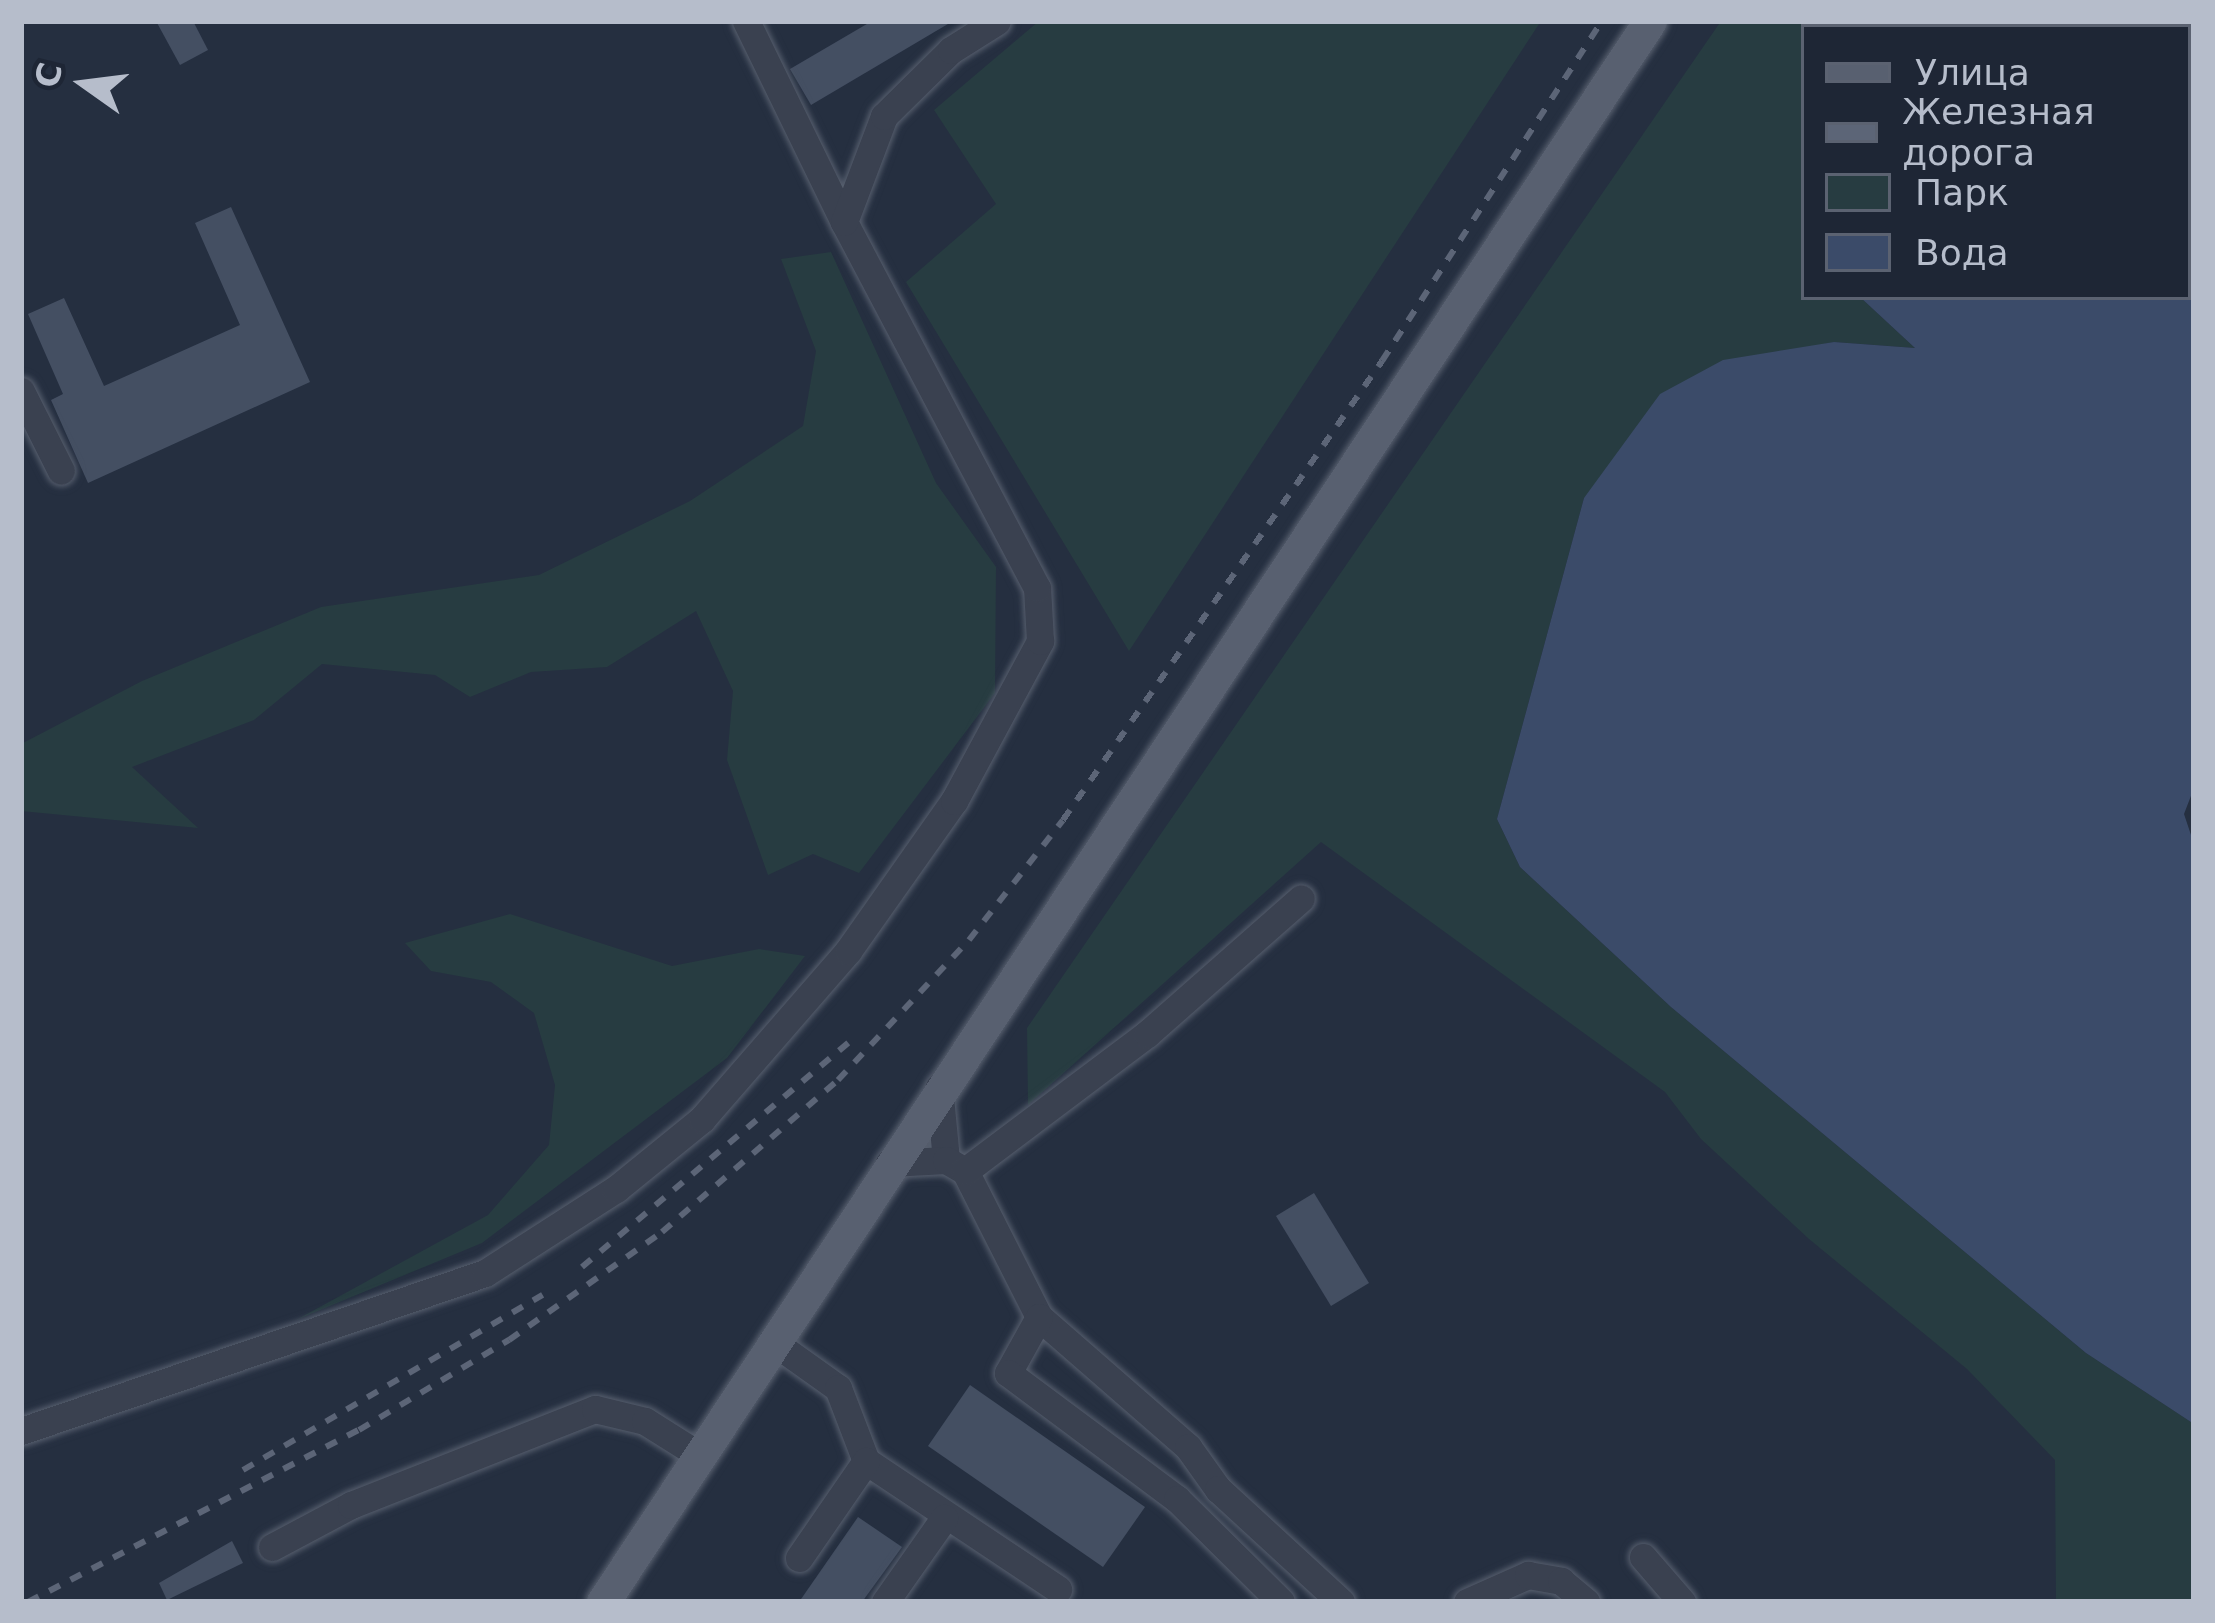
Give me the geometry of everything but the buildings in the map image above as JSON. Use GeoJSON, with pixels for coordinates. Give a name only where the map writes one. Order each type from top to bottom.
{"type":"FeatureCollection","features":[{"type":"Feature","properties":{"kind":"main road"},"geometry":{"type":"LineString","coordinates":[[603,1602],[939,1087],[1650,21]]}},
{"type":"Feature","properties":{"kind":"lane"},"geometry":{"type":"LineString","coordinates":[[21,1431],[485,1273],[616,1189],[702,1119],[848,951],[954,802],[1040,641],[1037,588],[844,222],[746,21]]}},
{"type":"Feature","properties":{"kind":"lane"},"geometry":{"type":"LineString","coordinates":[[844,222],[884,116],[951,50],[997,21]]}},
{"type":"Feature","properties":{"kind":"lane"},"geometry":{"type":"LineString","coordinates":[[21,391],[61,471]]}},
{"type":"Feature","properties":{"kind":"lane"},"geometry":{"type":"LineString","coordinates":[[889,1163],[956,1166],[1147,1034],[1301,898]]}},
{"type":"Feature","properties":{"kind":"lane"},"geometry":{"type":"LineString","coordinates":[[939,1087],[956,1166],[1039,1318],[1188,1447],[1218,1489],[1341,1602]]}},
{"type":"Feature","properties":{"kind":"lane"},"geometry":{"type":"LineString","coordinates":[[1039,1318],[1008,1373],[1177,1499],[1281,1602]]}},
{"type":"Feature","properties":{"kind":"lane"},"geometry":{"type":"LineString","coordinates":[[772,1341],[838,1388],[866,1461],[944,1518],[1058,1589]]}},
{"type":"Feature","properties":{"kind":"lane"},"geometry":{"type":"LineString","coordinates":[[272,1547],[351,1505],[596,1409],[646,1421],[699,1455]]}},
{"type":"Feature","properties":{"kind":"lane"},"geometry":{"type":"LineString","coordinates":[[799,1558],[866,1461]]}},
{"type":"Feature","properties":{"kind":"lane"},"geometry":{"type":"LineString","coordinates":[[885,1602],[944,1518]]}},
{"type":"Feature","properties":{"kind":"lane"},"geometry":{"type":"LineString","coordinates":[[1643,1557],[1682,1602]]}},
{"type":"Feature","properties":{"kind":"lane"},"geometry":{"type":"LineString","coordinates":[[1467,1602],[1528,1575],[1561,1581],[1586,1602]]}},
{"type":"Feature","properties":{"kind":"green space"},"geometry":{"type":"Polygon","coordinates":[[[1039,21],[1541,21],[1129,651],[906,282],[996,204],[934,110],[1039,21]]]}},
{"type":"Feature","properties":{"kind":"green space"},"geometry":{"type":"Polygon","coordinates":[[[1721,21],[2063,21],[1801,24],[1801,300],[1863,300],[1915,348],[1834,342],[1785,352],[1584,498],[1497,819],[1520,867],[1671,1007],[2086,1353],[2194,1424],[2194,1602],[2056,1602],[2055,1460],[1967,1369],[1809,1239],[1701,1139],[1665,1092],[1321,842],[1028,1105],[1027,1028],[1721,21]]]}},
{"type":"Feature","properties":{"kind":"green space"},"geometry":{"type":"Polygon","coordinates":[[[831,252],[936,483],[996,567],[995,693],[859,873],[813,854],[768,875],[727,760],[733,691],[696,611],[607,667],[531,672],[470,697],[435,675],[322,664],[254,720],[132,767],[198,828],[21,811],[21,744],[142,681],[321,607],[539,575],[690,501],[803,426],[816,351],[781,259],[831,252]]]}},
{"type":"Feature","properties":{"kind":"green space"},"geometry":{"type":"Polygon","coordinates":[[[510,914],[672,966],[759,949],[805,956],[727,1058],[482,1243],[296,1320],[488,1215],[549,1145],[555,1085],[534,1013],[491,982],[431,971],[405,943],[510,914]]]}},
{"type":"Feature","properties":{"kind":"water"},"geometry":{"type":"Polygon","coordinates":[[[2063,21],[2194,21],[2194,788],[2184,814],[2194,844],[2194,1424],[2086,1353],[1671,1007],[1520,867],[1497,819],[1584,498],[1660,394],[1723,360],[1834,342],[1915,348],[1863,300],[2191,300],[2191,24],[2063,21]]]}},
{"type":"Feature","properties":{"kind":"railway"},"geometry":{"type":"LineString","coordinates":[[28,1602],[359,1430],[509,1340],[662,1232],[838,1080],[969,940],[1063,820],[1382,361],[1602,21]]}},
{"type":"Feature","properties":{"kind":"railway"},"geometry":{"type":"LineString","coordinates":[[582,1267],[848,1043]]}},
{"type":"Feature","properties":{"kind":"railway"},"geometry":{"type":"LineString","coordinates":[[243,1470],[543,1295]]}}]}
